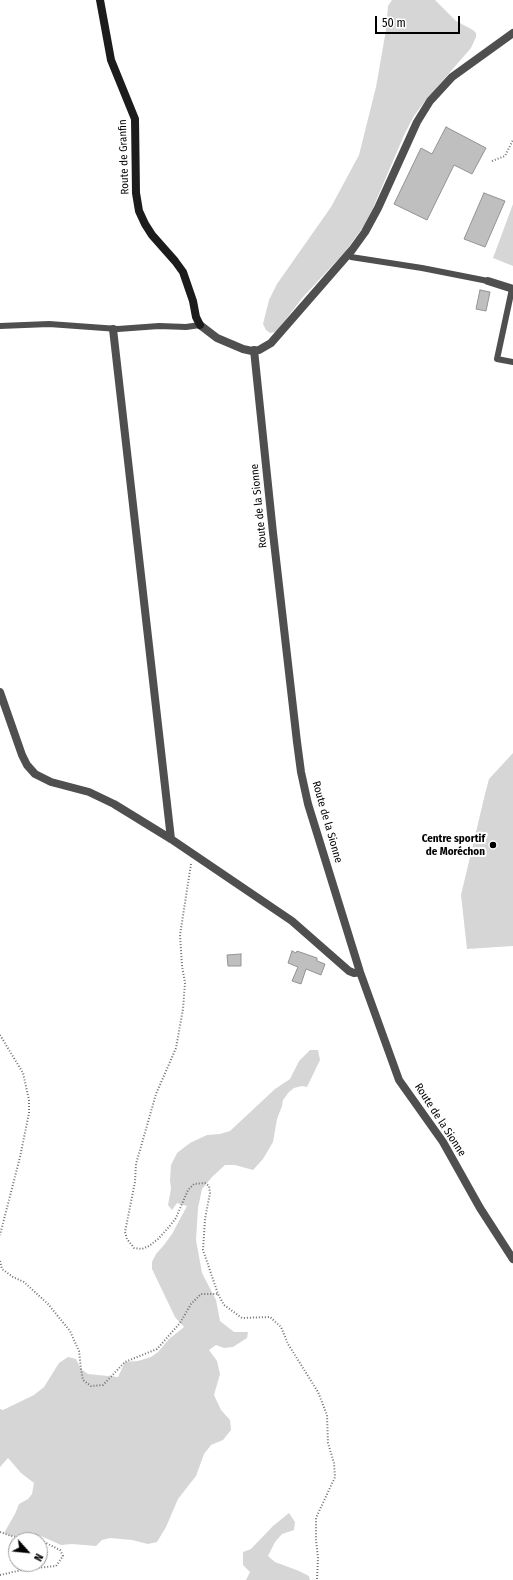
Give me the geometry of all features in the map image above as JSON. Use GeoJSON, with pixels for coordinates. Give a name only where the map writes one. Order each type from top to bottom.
{"type":"FeatureCollection","features":[{"type":"Feature","properties":{"kind":"street","name":"Route de Granfin"},"geometry":{"type":"LineString","coordinates":[[100,0],[111,60],[135,119],[136,193],[138,206],[149,230],[183,272],[189,288],[196,318],[200,325]]}},
{"type":"Feature","properties":{"kind":"street"},"geometry":{"type":"LineString","coordinates":[[200,325],[206,331],[238,348],[254,350],[264,348],[271,343],[362,237],[373,219],[417,122],[430,100],[452,77],[513,33]]}},
{"type":"Feature","properties":{"kind":"street"},"geometry":{"type":"LineString","coordinates":[[488,281],[512,289]]}},
{"type":"Feature","properties":{"kind":"street"},"geometry":{"type":"LineString","coordinates":[[113,328],[171,839]]}},
{"type":"Feature","properties":{"kind":"street","name":"Route de la Sionne"},"geometry":{"type":"LineString","coordinates":[[254,350],[273,533],[301,772],[308,804],[360,972],[399,1080],[443,1142],[480,1208],[513,1258]]}},
{"type":"Feature","properties":{"kind":"street"},"geometry":{"type":"LineString","coordinates":[[0,692],[26,765],[35,774],[51,782],[89,792],[101,797],[171,839],[296,924],[350,971],[354,973],[360,972]]}},
{"type":"Feature","properties":{"kind":"lane"},"geometry":{"type":"LineString","coordinates":[[348,254],[352,258],[422,268],[488,281]]}},
{"type":"Feature","properties":{"kind":"lane"},"geometry":{"type":"LineString","coordinates":[[512,289],[497,359],[513,362]]}},
{"type":"Feature","properties":{"kind":"lane"},"geometry":{"type":"LineString","coordinates":[[0,326],[50,324],[113,328],[186,327],[200,325]]}},
{"type":"Feature","properties":{"kind":"path"},"geometry":{"type":"LineString","coordinates":[[492,161],[505,156],[513,140]]}},
{"type":"Feature","properties":{"kind":"path"},"geometry":{"type":"LineString","coordinates":[[192,854],[180,935],[182,966],[185,983],[183,1009],[176,1048],[156,1094],[139,1149],[136,1164],[136,1182],[125,1232],[126,1239],[134,1248],[142,1249],[148,1246],[158,1239],[172,1223],[188,1190],[194,1184],[205,1183],[209,1186],[210,1193],[205,1219],[202,1250],[218,1294],[224,1305],[242,1318],[270,1317],[281,1327],[288,1344],[318,1392],[326,1416],[328,1443],[334,1463],[335,1477],[316,1518],[318,1558],[317,1580]]}},
{"type":"Feature","properties":{"kind":"path"},"geometry":{"type":"LineString","coordinates":[[0,1035],[23,1072],[29,1100],[29,1113],[0,1235]]}},
{"type":"Feature","properties":{"kind":"path"},"geometry":{"type":"LineString","coordinates":[[0,1261],[2,1269],[13,1277],[24,1282],[48,1304],[70,1331],[79,1351],[83,1380],[91,1386],[103,1385],[125,1362],[157,1350],[180,1323],[191,1304],[201,1294],[218,1294]]}},
{"type":"Feature","properties":{"kind":"path"},"geometry":{"type":"LineString","coordinates":[[48,1544],[60,1550],[63,1556],[56,1566],[48,1567]]}},
{"type":"Feature","properties":{"kind":"path"},"geometry":{"type":"LineString","coordinates":[[0,1575],[13,1572]]}},
{"type":"Feature","properties":{"kind":"shaded area"},"geometry":{"type":"Polygon","coordinates":[[[392,0],[435,0],[456,21],[473,30],[476,33],[476,37],[471,48],[425,101],[414,116],[363,227],[345,252],[303,297],[276,332],[270,333],[266,330],[263,324],[269,300],[277,284],[331,207],[359,155],[376,87],[386,30],[388,6],[392,0]]]}},
{"type":"Feature","properties":{"kind":"shaded area"},"geometry":{"type":"Polygon","coordinates":[[[513,204],[513,266],[493,258],[513,204]]]}},
{"type":"Feature","properties":{"kind":"shaded area","name":"Centre sportif de Moréchon"},"geometry":{"type":"Polygon","coordinates":[[[513,753],[513,946],[467,949],[461,895],[489,779],[513,753]]]}},
{"type":"Feature","properties":{"kind":"shaded area"},"geometry":{"type":"Polygon","coordinates":[[[310,1050],[318,1050],[320,1060],[307,1087],[302,1086],[294,1088],[283,1100],[277,1119],[273,1142],[263,1159],[253,1170],[235,1165],[225,1165],[202,1189],[198,1208],[196,1240],[202,1273],[216,1300],[220,1321],[234,1332],[248,1332],[247,1338],[233,1347],[224,1348],[216,1345],[209,1350],[217,1361],[220,1374],[214,1395],[221,1410],[230,1420],[231,1430],[223,1440],[211,1445],[204,1454],[196,1476],[178,1499],[166,1527],[157,1542],[148,1544],[132,1540],[110,1538],[102,1540],[96,1546],[72,1544],[61,1545],[48,1539],[48,1532],[8,1532],[8,1535],[4,1533],[19,1504],[28,1499],[32,1494],[34,1483],[21,1473],[8,1458],[0,1467],[0,1409],[3,1410],[34,1395],[44,1387],[59,1363],[68,1357],[76,1359],[81,1369],[88,1374],[118,1377],[125,1362],[138,1361],[151,1357],[158,1352],[169,1339],[184,1327],[175,1317],[152,1269],[152,1262],[156,1254],[172,1234],[187,1206],[177,1203],[172,1210],[168,1205],[171,1189],[171,1165],[177,1153],[190,1143],[207,1135],[220,1134],[230,1131],[275,1089],[290,1079],[299,1061],[310,1050]]]}},
{"type":"Feature","properties":{"kind":"shaded area"},"geometry":{"type":"Polygon","coordinates":[[[289,1513],[295,1522],[294,1530],[282,1534],[275,1542],[268,1556],[275,1562],[309,1576],[310,1580],[246,1580],[250,1572],[243,1565],[243,1552],[251,1549],[273,1526],[289,1513]]]}},
{"type":"Feature","properties":{"kind":"building"},"geometry":{"type":"Polygon","coordinates":[[[446,127],[486,148],[472,174],[454,165],[427,220],[394,204],[421,148],[432,154],[446,127]]]}},
{"type":"Feature","properties":{"kind":"building"},"geometry":{"type":"Polygon","coordinates":[[[484,193],[505,201],[485,247],[464,239],[484,193]]]}},
{"type":"Feature","properties":{"kind":"building"},"geometry":{"type":"Polygon","coordinates":[[[480,290],[490,292],[486,311],[476,309],[480,290]]]}},
{"type":"Feature","properties":{"kind":"building"},"geometry":{"type":"Polygon","coordinates":[[[292,951],[296,953],[297,951],[317,958],[317,961],[325,964],[321,975],[306,969],[301,984],[292,981],[298,967],[288,963],[292,951]]]}},
{"type":"Feature","properties":{"kind":"building"},"geometry":{"type":"Polygon","coordinates":[[[241,954],[241,966],[228,966],[227,955],[241,954]]]}},
{"type":"Feature","properties":{"kind":"place","name":"Centre sportif de Moréchon"},"geometry":{"type":"Point","coordinates":[493,845]}}]}
